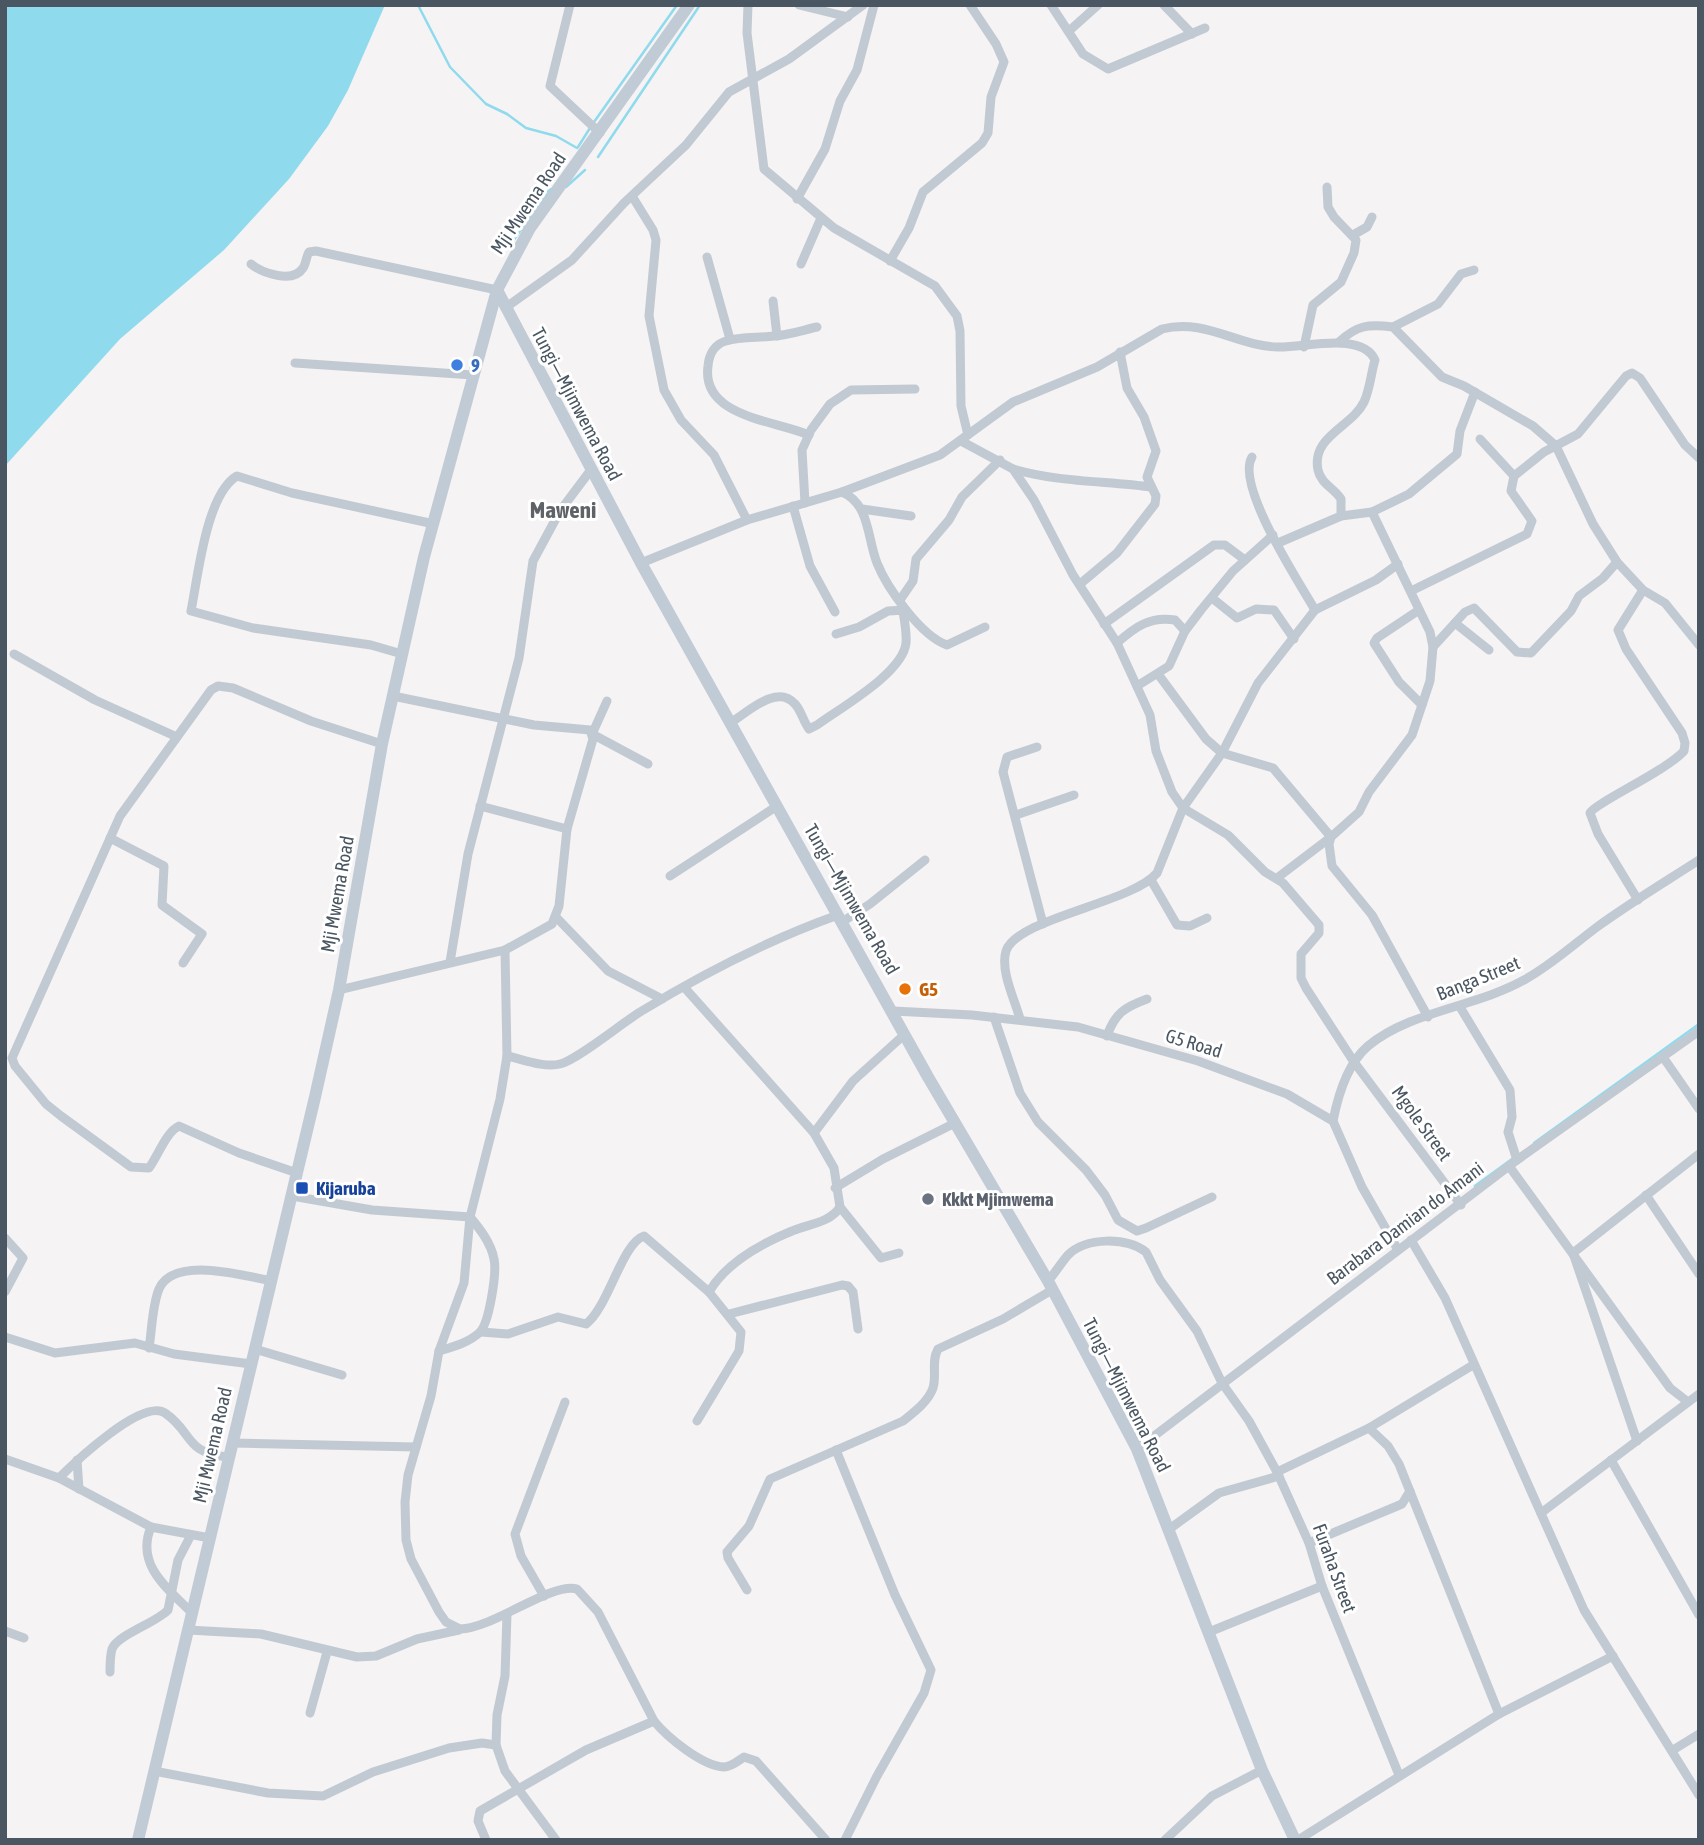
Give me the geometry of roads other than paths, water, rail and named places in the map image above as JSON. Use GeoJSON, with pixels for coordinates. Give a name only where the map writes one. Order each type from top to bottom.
{"type":"FeatureCollection","features":[{"type":"Feature","properties":{"kind":"main road","name":"Mji Mwema Road"},"geometry":{"type":"LineString","coordinates":[[138,1840],[298,1173],[339,990],[382,744],[402,654],[497,290],[530,228],[689,5]]}},
{"type":"Feature","properties":{"kind":"main road","name":"Tungi—Mjimwema Road"},"geometry":{"type":"LineString","coordinates":[[497,290],[590,471],[840,919],[1050,1286],[1137,1449],[1262,1770],[1296,1840]]}},
{"type":"Feature","properties":{"kind":"street"},"geometry":{"type":"LineString","coordinates":[[570,5],[550,86],[600,133]]}},
{"type":"Feature","properties":{"kind":"street"},"geometry":{"type":"LineString","coordinates":[[748,5],[747,33],[755,80],[764,169],[821,218],[935,286],[957,316],[960,331],[961,406],[965,438]]}},
{"type":"Feature","properties":{"kind":"street"},"geometry":{"type":"LineString","coordinates":[[799,5],[831,10],[848,17]]}},
{"type":"Feature","properties":{"kind":"street"},"geometry":{"type":"LineString","coordinates":[[505,308],[572,260],[632,196],[686,145],[729,92],[755,80],[863,5]]}},
{"type":"Feature","properties":{"kind":"street"},"geometry":{"type":"LineString","coordinates":[[797,199],[825,149],[840,101],[857,70],[874,5]]}},
{"type":"Feature","properties":{"kind":"street"},"geometry":{"type":"LineString","coordinates":[[890,261],[909,228],[923,192],[982,143],[988,133],[991,97],[1004,62],[996,44],[970,5]]}},
{"type":"Feature","properties":{"kind":"street"},"geometry":{"type":"LineString","coordinates":[[1051,5],[1083,54],[1108,69],[1205,28]]}},
{"type":"Feature","properties":{"kind":"street"},"geometry":{"type":"LineString","coordinates":[[1069,31],[1098,5]]}},
{"type":"Feature","properties":{"kind":"street"},"geometry":{"type":"LineString","coordinates":[[1164,5],[1192,34]]}},
{"type":"Feature","properties":{"kind":"street"},"geometry":{"type":"LineString","coordinates":[[1327,187],[1328,207],[1339,226],[1353,235]]}},
{"type":"Feature","properties":{"kind":"street"},"geometry":{"type":"LineString","coordinates":[[632,196],[653,230],[656,240],[649,316],[664,390],[681,420],[714,455],[747,520]]}},
{"type":"Feature","properties":{"kind":"street"},"geometry":{"type":"LineString","coordinates":[[1353,235],[1367,227],[1372,217]]}},
{"type":"Feature","properties":{"kind":"street"},"geometry":{"type":"LineString","coordinates":[[801,264],[821,218]]}},
{"type":"Feature","properties":{"kind":"street"},"geometry":{"type":"LineString","coordinates":[[1304,347],[1313,305],[1341,282],[1348,269],[1354,253],[1353,235]]}},
{"type":"Feature","properties":{"kind":"street"},"geometry":{"type":"LineString","coordinates":[[251,264],[270,276],[298,272],[304,267],[309,252],[316,251],[497,290]]}},
{"type":"Feature","properties":{"kind":"street"},"geometry":{"type":"LineString","coordinates":[[707,257],[730,339]]}},
{"type":"Feature","properties":{"kind":"street"},"geometry":{"type":"LineString","coordinates":[[1339,342],[1354,328],[1364,324],[1393,327],[1438,304],[1461,274],[1474,270]]}},
{"type":"Feature","properties":{"kind":"street"},"geometry":{"type":"LineString","coordinates":[[773,301],[777,336]]}},
{"type":"Feature","properties":{"kind":"street"},"geometry":{"type":"LineString","coordinates":[[641,563],[747,520],[842,492],[940,455],[1013,402],[1060,385],[1162,329],[1180,324],[1229,334],[1254,344],[1304,347],[1339,342],[1368,350],[1375,360],[1363,403],[1351,420],[1327,437],[1320,450],[1318,470],[1328,487],[1341,499],[1341,516]]}},
{"type":"Feature","properties":{"kind":"street"},"geometry":{"type":"LineString","coordinates":[[808,435],[731,409],[717,399],[708,383],[708,364],[716,346],[730,339],[777,336],[817,327]]}},
{"type":"Feature","properties":{"kind":"street"},"geometry":{"type":"LineString","coordinates":[[1393,327],[1407,339],[1433,371],[1533,426],[1556,446],[1593,524],[1617,562],[1643,590],[1665,603],[1699,645]]}},
{"type":"Feature","properties":{"kind":"street"},"geometry":{"type":"LineString","coordinates":[[1080,584],[1117,553],[1151,511],[1156,496],[1147,474],[1156,451],[1144,417],[1127,388],[1120,352]]}},
{"type":"Feature","properties":{"kind":"street"},"geometry":{"type":"LineString","coordinates":[[295,363],[473,375]]}},
{"type":"Feature","properties":{"kind":"street"},"geometry":{"type":"LineString","coordinates":[[1411,591],[1527,534],[1532,521],[1511,491],[1514,476],[1585,427],[1619,384],[1632,373],[1640,379],[1685,445],[1699,457]]}},
{"type":"Feature","properties":{"kind":"street"},"geometry":{"type":"LineString","coordinates":[[805,503],[801,458],[808,435],[830,404],[851,390],[915,389]]}},
{"type":"Feature","properties":{"kind":"street"},"geometry":{"type":"LineString","coordinates":[[1137,686],[1158,674],[1174,659],[1185,631],[1245,560],[1276,539],[1341,516],[1372,512],[1409,494],[1457,454],[1460,431],[1475,392]]}},
{"type":"Feature","properties":{"kind":"street"},"geometry":{"type":"LineString","coordinates":[[965,438],[1013,469],[1040,477],[1062,476],[1079,481],[1151,487]]}},
{"type":"Feature","properties":{"kind":"street"},"geometry":{"type":"LineString","coordinates":[[1479,439],[1514,476]]}},
{"type":"Feature","properties":{"kind":"street"},"geometry":{"type":"LineString","coordinates":[[1252,457],[1249,466],[1251,482],[1276,539],[1315,610]]}},
{"type":"Feature","properties":{"kind":"street"},"geometry":{"type":"LineString","coordinates":[[730,723],[771,697],[782,696],[794,703],[809,729],[880,680],[893,666],[906,644],[903,607],[913,581],[916,559],[949,520],[962,497],[1000,460]]}},
{"type":"Feature","properties":{"kind":"street"},"geometry":{"type":"LineString","coordinates":[[1013,469],[1117,643],[1150,715],[1156,751],[1172,792],[1183,808],[1228,835],[1265,872],[1277,878],[1331,837],[1359,811],[1369,792],[1412,735],[1430,681],[1433,647],[1430,632],[1372,512]]}},
{"type":"Feature","properties":{"kind":"street"},"geometry":{"type":"LineString","coordinates":[[450,962],[460,893],[519,658],[533,561],[560,512],[590,471]]}},
{"type":"Feature","properties":{"kind":"street"},"geometry":{"type":"LineString","coordinates":[[1123,483],[1147,474]]}},
{"type":"Feature","properties":{"kind":"street"},"geometry":{"type":"LineString","coordinates":[[402,654],[371,645],[253,628],[191,611],[205,542],[222,491],[237,476],[292,493],[434,524]]}},
{"type":"Feature","properties":{"kind":"street"},"geometry":{"type":"LineString","coordinates":[[842,492],[851,496],[862,509],[877,564],[903,607],[920,628],[937,642],[947,645],[985,627]]}},
{"type":"Feature","properties":{"kind":"street"},"geometry":{"type":"LineString","coordinates":[[793,506],[810,566],[835,612]]}},
{"type":"Feature","properties":{"kind":"street"},"geometry":{"type":"LineString","coordinates":[[862,509],[911,516]]}},
{"type":"Feature","properties":{"kind":"street"},"geometry":{"type":"LineString","coordinates":[[1104,624],[1214,545],[1225,545],[1245,560]]}},
{"type":"Feature","properties":{"kind":"street"},"geometry":{"type":"LineString","coordinates":[[1433,647],[1455,623],[1474,608],[1517,652],[1526,655],[1571,611],[1579,596],[1603,578],[1617,562]]}},
{"type":"Feature","properties":{"kind":"street"},"geometry":{"type":"LineString","coordinates":[[1020,1019],[1008,979],[1006,949],[1012,942],[1043,924],[1135,889],[1151,880],[1157,873],[1183,808],[1222,753],[1250,695],[1315,610],[1376,580],[1398,564]]}},
{"type":"Feature","properties":{"kind":"street"},"geometry":{"type":"LineString","coordinates":[[1638,900],[1594,825],[1590,813],[1599,803],[1666,768],[1684,751],[1682,733],[1626,649],[1618,629],[1643,590]]}},
{"type":"Feature","properties":{"kind":"street"},"geometry":{"type":"LineString","coordinates":[[1212,598],[1237,618],[1256,609],[1274,610],[1294,639]]}},
{"type":"Feature","properties":{"kind":"street"},"geometry":{"type":"LineString","coordinates":[[836,634],[859,627],[888,611],[903,607]]}},
{"type":"Feature","properties":{"kind":"street"},"geometry":{"type":"LineString","coordinates":[[1419,610],[1377,638],[1374,643],[1399,682],[1422,705]]}},
{"type":"Feature","properties":{"kind":"street"},"geometry":{"type":"LineString","coordinates":[[1117,643],[1138,625],[1160,617],[1175,620],[1185,631]]}},
{"type":"Feature","properties":{"kind":"street"},"geometry":{"type":"LineString","coordinates":[[1455,623],[1489,650]]}},
{"type":"Feature","properties":{"kind":"street"},"geometry":{"type":"LineString","coordinates":[[13,654],[95,700],[177,737]]}},
{"type":"Feature","properties":{"kind":"street"},"geometry":{"type":"LineString","coordinates":[[1158,674],[1193,723],[1222,753],[1273,768],[1331,837],[1329,855],[1332,866],[1349,884],[1382,931],[1428,1017]]}},
{"type":"Feature","properties":{"kind":"street"},"geometry":{"type":"LineString","coordinates":[[298,1173],[239,1153],[179,1126],[170,1132],[165,1145],[149,1168],[140,1170],[131,1167],[47,1104],[15,1066],[9,1051],[120,816],[206,696],[218,686],[233,688],[311,721],[382,744]]}},
{"type":"Feature","properties":{"kind":"street"},"geometry":{"type":"LineString","coordinates":[[393,696],[504,719],[593,733],[648,764]]}},
{"type":"Feature","properties":{"kind":"street"},"geometry":{"type":"LineString","coordinates":[[339,990],[505,950],[541,931],[556,917],[567,829],[593,733],[607,701]]}},
{"type":"Feature","properties":{"kind":"street"},"geometry":{"type":"LineString","coordinates":[[1037,747],[1013,754],[1004,762],[1003,772],[1043,924]]}},
{"type":"Feature","properties":{"kind":"street"},"geometry":{"type":"LineString","coordinates":[[1016,815],[1074,795]]}},
{"type":"Feature","properties":{"kind":"street"},"geometry":{"type":"LineString","coordinates":[[480,806],[567,829]]}},
{"type":"Feature","properties":{"kind":"street"},"geometry":{"type":"LineString","coordinates":[[670,876],[777,806]]}},
{"type":"Feature","properties":{"kind":"street"},"geometry":{"type":"LineString","coordinates":[[110,838],[164,866],[162,905],[202,934],[183,963]]}},
{"type":"Feature","properties":{"kind":"street"},"geometry":{"type":"LineString","coordinates":[[507,1056],[547,1064],[565,1062],[662,999],[730,960],[778,937],[840,919],[870,904],[925,860]]}},
{"type":"Feature","properties":{"kind":"street","name":"Banga Street"},"geometry":{"type":"LineString","coordinates":[[1333,1121],[1336,1103],[1354,1062],[1371,1043],[1402,1024],[1460,1007],[1526,979],[1699,860]]}},
{"type":"Feature","properties":{"kind":"street","name":"Mgole Street"},"geometry":{"type":"LineString","coordinates":[[1277,878],[1320,925],[1319,933],[1301,954],[1301,978],[1354,1062],[1461,1205]]}},
{"type":"Feature","properties":{"kind":"street"},"geometry":{"type":"LineString","coordinates":[[1151,880],[1177,925],[1190,926],[1207,918]]}},
{"type":"Feature","properties":{"kind":"street"},"geometry":{"type":"LineString","coordinates":[[556,917],[608,971],[662,999]]}},
{"type":"Feature","properties":{"kind":"street"},"geometry":{"type":"LineString","coordinates":[[460,1629],[446,1622],[439,1612],[408,1549],[405,1502],[439,1351],[464,1283],[470,1217],[483,1174],[507,1056],[505,950]]}},
{"type":"Feature","properties":{"kind":"street"},"geometry":{"type":"LineString","coordinates":[[684,987],[814,1133],[834,1168],[840,1207],[881,1258],[899,1253]]}},
{"type":"Feature","properties":{"kind":"street"},"geometry":{"type":"LineString","coordinates":[[1107,1036],[1115,1016],[1121,1010],[1147,999]]}},
{"type":"Feature","properties":{"kind":"street"},"geometry":{"type":"LineString","coordinates":[[1460,1007],[1510,1090],[1512,1117],[1508,1132],[1513,1163],[1573,1253],[1666,1382],[1688,1402]]}},
{"type":"Feature","properties":{"kind":"street","name":"G5 Road"},"geometry":{"type":"LineString","coordinates":[[893,1011],[1020,1019],[1078,1027],[1245,1077],[1287,1094],[1333,1121]]}},
{"type":"Feature","properties":{"kind":"street"},"geometry":{"type":"LineString","coordinates":[[994,1017],[1012,1073],[1033,1116],[1092,1176],[1123,1225],[1136,1231],[1146,1228],[1212,1197]]}},
{"type":"Feature","properties":{"kind":"street","name":"Barabara Damian do Amani"},"geometry":{"type":"LineString","coordinates":[[1137,1449],[1513,1163],[1699,1031]]}},
{"type":"Feature","properties":{"kind":"street"},"geometry":{"type":"LineString","coordinates":[[814,1133],[853,1081],[905,1034]]}},
{"type":"Feature","properties":{"kind":"street"},"geometry":{"type":"LineString","coordinates":[[1663,1057],[1699,1109]]}},
{"type":"Feature","properties":{"kind":"street"},"geometry":{"type":"LineString","coordinates":[[1333,1121],[1362,1186],[1398,1250]]}},
{"type":"Feature","properties":{"kind":"street"},"geometry":{"type":"LineString","coordinates":[[835,1188],[883,1159],[956,1123]]}},
{"type":"Feature","properties":{"kind":"street"},"geometry":{"type":"LineString","coordinates":[[1573,1253],[1699,1154]]}},
{"type":"Feature","properties":{"kind":"street"},"geometry":{"type":"LineString","coordinates":[[1646,1195],[1699,1274]]}},
{"type":"Feature","properties":{"kind":"street"},"geometry":{"type":"LineString","coordinates":[[292,1196],[372,1210],[470,1217],[486,1238],[494,1258],[495,1271],[487,1320],[481,1332],[465,1342],[439,1351]]}},
{"type":"Feature","properties":{"kind":"street"},"geometry":{"type":"LineString","coordinates":[[709,1292],[729,1266],[773,1240],[831,1217],[840,1207]]}},
{"type":"Feature","properties":{"kind":"street"},"geometry":{"type":"LineString","coordinates":[[481,1332],[508,1334],[558,1317],[586,1324],[641,1237],[670,1257],[709,1292],[741,1332],[742,1343],[697,1421]]}},
{"type":"Feature","properties":{"kind":"street"},"geometry":{"type":"LineString","coordinates":[[5,1238],[23,1258],[5,1292]]}},
{"type":"Feature","properties":{"kind":"street"},"geometry":{"type":"LineString","coordinates":[[1411,1240],[1445,1297],[1584,1611],[1699,1795]]}},
{"type":"Feature","properties":{"kind":"street","name":"Furaha Street"},"geometry":{"type":"LineString","coordinates":[[1050,1286],[1068,1255],[1080,1246],[1119,1241],[1139,1246],[1146,1252],[1160,1280],[1197,1331],[1222,1383],[1249,1421],[1278,1474],[1309,1543],[1322,1586],[1399,1775]]}},
{"type":"Feature","properties":{"kind":"street"},"geometry":{"type":"LineString","coordinates":[[1573,1253],[1637,1441]]}},
{"type":"Feature","properties":{"kind":"street"},"geometry":{"type":"LineString","coordinates":[[149,1348],[158,1291],[171,1276],[188,1269],[203,1269],[272,1280]]}},
{"type":"Feature","properties":{"kind":"street"},"geometry":{"type":"LineString","coordinates":[[729,1314],[790,1296],[848,1286],[853,1292],[858,1329]]}},
{"type":"Feature","properties":{"kind":"street"},"geometry":{"type":"LineString","coordinates":[[747,1590],[727,1552],[749,1526],[765,1485],[770,1479],[903,1421],[920,1408],[934,1386],[934,1354],[942,1345],[1003,1319],[1050,1286]]}},
{"type":"Feature","properties":{"kind":"street"},"geometry":{"type":"LineString","coordinates":[[5,1337],[55,1353],[69,1353],[118,1343],[135,1343],[149,1348],[251,1363]]}},
{"type":"Feature","properties":{"kind":"street"},"geometry":{"type":"LineString","coordinates":[[255,1349],[342,1375]]}},
{"type":"Feature","properties":{"kind":"street"},"geometry":{"type":"LineString","coordinates":[[1168,1530],[1219,1493],[1278,1474],[1369,1428],[1474,1365]]}},
{"type":"Feature","properties":{"kind":"street"},"geometry":{"type":"LineString","coordinates":[[1541,1513],[1699,1394]]}},
{"type":"Feature","properties":{"kind":"street"},"geometry":{"type":"LineString","coordinates":[[544,1597],[521,1556],[515,1534],[565,1402]]}},
{"type":"Feature","properties":{"kind":"street"},"geometry":{"type":"LineString","coordinates":[[59,1478],[110,1432],[162,1411],[202,1452],[228,1457]]}},
{"type":"Feature","properties":{"kind":"street"},"geometry":{"type":"LineString","coordinates":[[1369,1428],[1388,1446],[1410,1490],[1499,1714]]}},
{"type":"Feature","properties":{"kind":"street"},"geometry":{"type":"LineString","coordinates":[[232,1443],[416,1447]]}},
{"type":"Feature","properties":{"kind":"street"},"geometry":{"type":"LineString","coordinates":[[836,1450],[895,1595],[931,1670],[925,1693],[877,1776],[845,1840]]}},
{"type":"Feature","properties":{"kind":"street"},"geometry":{"type":"LineString","coordinates":[[5,1459],[59,1478],[151,1527],[210,1538]]}},
{"type":"Feature","properties":{"kind":"street"},"geometry":{"type":"LineString","coordinates":[[78,1460],[79,1489]]}},
{"type":"Feature","properties":{"kind":"street"},"geometry":{"type":"LineString","coordinates":[[1611,1460],[1699,1615]]}},
{"type":"Feature","properties":{"kind":"street"},"geometry":{"type":"LineString","coordinates":[[1309,1543],[1402,1504],[1410,1490]]}},
{"type":"Feature","properties":{"kind":"street"},"geometry":{"type":"LineString","coordinates":[[151,1527],[145,1551],[156,1576],[192,1614]]}},
{"type":"Feature","properties":{"kind":"street"},"geometry":{"type":"LineString","coordinates":[[110,1672],[113,1647],[164,1614],[173,1595],[178,1560],[191,1535]]}},
{"type":"Feature","properties":{"kind":"street"},"geometry":{"type":"LineString","coordinates":[[1209,1632],[1322,1586]]}},
{"type":"Feature","properties":{"kind":"street"},"geometry":{"type":"LineString","coordinates":[[188,1630],[261,1634],[327,1652],[357,1657],[376,1656],[417,1639],[460,1629],[473,1629],[544,1597],[572,1588],[583,1593],[598,1612],[654,1721],[671,1740],[717,1766],[732,1766],[744,1757],[756,1761],[826,1840]]}},
{"type":"Feature","properties":{"kind":"street"},"geometry":{"type":"LineString","coordinates":[[507,1614],[505,1676],[496,1714],[496,1745],[505,1771],[556,1840]]}},
{"type":"Feature","properties":{"kind":"street"},"geometry":{"type":"LineString","coordinates":[[5,1631],[24,1638]]}},
{"type":"Feature","properties":{"kind":"street"},"geometry":{"type":"LineString","coordinates":[[310,1713],[327,1652]]}},
{"type":"Feature","properties":{"kind":"street"},"geometry":{"type":"LineString","coordinates":[[1296,1840],[1499,1714],[1613,1656]]}},
{"type":"Feature","properties":{"kind":"street"},"geometry":{"type":"LineString","coordinates":[[485,1840],[478,1814],[586,1750],[654,1721]]}},
{"type":"Feature","properties":{"kind":"street"},"geometry":{"type":"LineString","coordinates":[[1673,1751],[1699,1734]]}},
{"type":"Feature","properties":{"kind":"street"},"geometry":{"type":"LineString","coordinates":[[154,1771],[268,1793],[323,1796],[373,1772],[449,1748],[482,1743],[496,1745]]}},
{"type":"Feature","properties":{"kind":"street"},"geometry":{"type":"LineString","coordinates":[[1165,1840],[1212,1796],[1262,1770]]}},
{"type":"Feature","properties":{"kind":"water"},"geometry":{"type":"Polygon","coordinates":[[[5,5],[385,5],[348,90],[328,126],[289,179],[224,250],[120,339],[5,466],[5,5]]]}},
{"type":"Feature","properties":{"kind":"waterway"},"geometry":{"type":"LineString","coordinates":[[418,5],[450,67],[486,104],[507,114],[526,128],[556,136],[577,148]]}},
{"type":"Feature","properties":{"kind":"waterway"},"geometry":{"type":"LineString","coordinates":[[594,122],[677,5]]}},
{"type":"Feature","properties":{"kind":"waterway"},"geometry":{"type":"LineString","coordinates":[[598,157],[700,5]]}},
{"type":"Feature","properties":{"kind":"waterway"},"geometry":{"type":"LineString","coordinates":[[578,147],[590,128]]}},
{"type":"Feature","properties":{"kind":"waterway"},"geometry":{"type":"LineString","coordinates":[[566,187],[585,170]]}},
{"type":"Feature","properties":{"kind":"waterway"},"geometry":{"type":"LineString","coordinates":[[513,241],[550,189]]}},
{"type":"Feature","properties":{"kind":"waterway"},"geometry":{"type":"LineString","coordinates":[[1534,1143],[1699,1024]]}},
{"type":"Feature","properties":{"kind":"waterway"},"geometry":{"type":"LineString","coordinates":[[1475,1186],[1512,1159]]}},
{"type":"Feature","properties":{"kind":"place","name":"9"},"geometry":{"type":"Point","coordinates":[457,365]}},
{"type":"Feature","properties":{"kind":"place","name":"G5"},"geometry":{"type":"Point","coordinates":[905,989]}},
{"type":"Feature","properties":{"kind":"place","name":"Kijaruba"},"geometry":{"type":"Point","coordinates":[302,1188]}},
{"type":"Feature","properties":{"kind":"place","name":"Kkkt Mjimwema"},"geometry":{"type":"Point","coordinates":[928,1199]}},
{"type":"Feature","properties":{"kind":"district","name":"Maweni"},"geometry":{"type":"Point","coordinates":[563,510]}}]}
